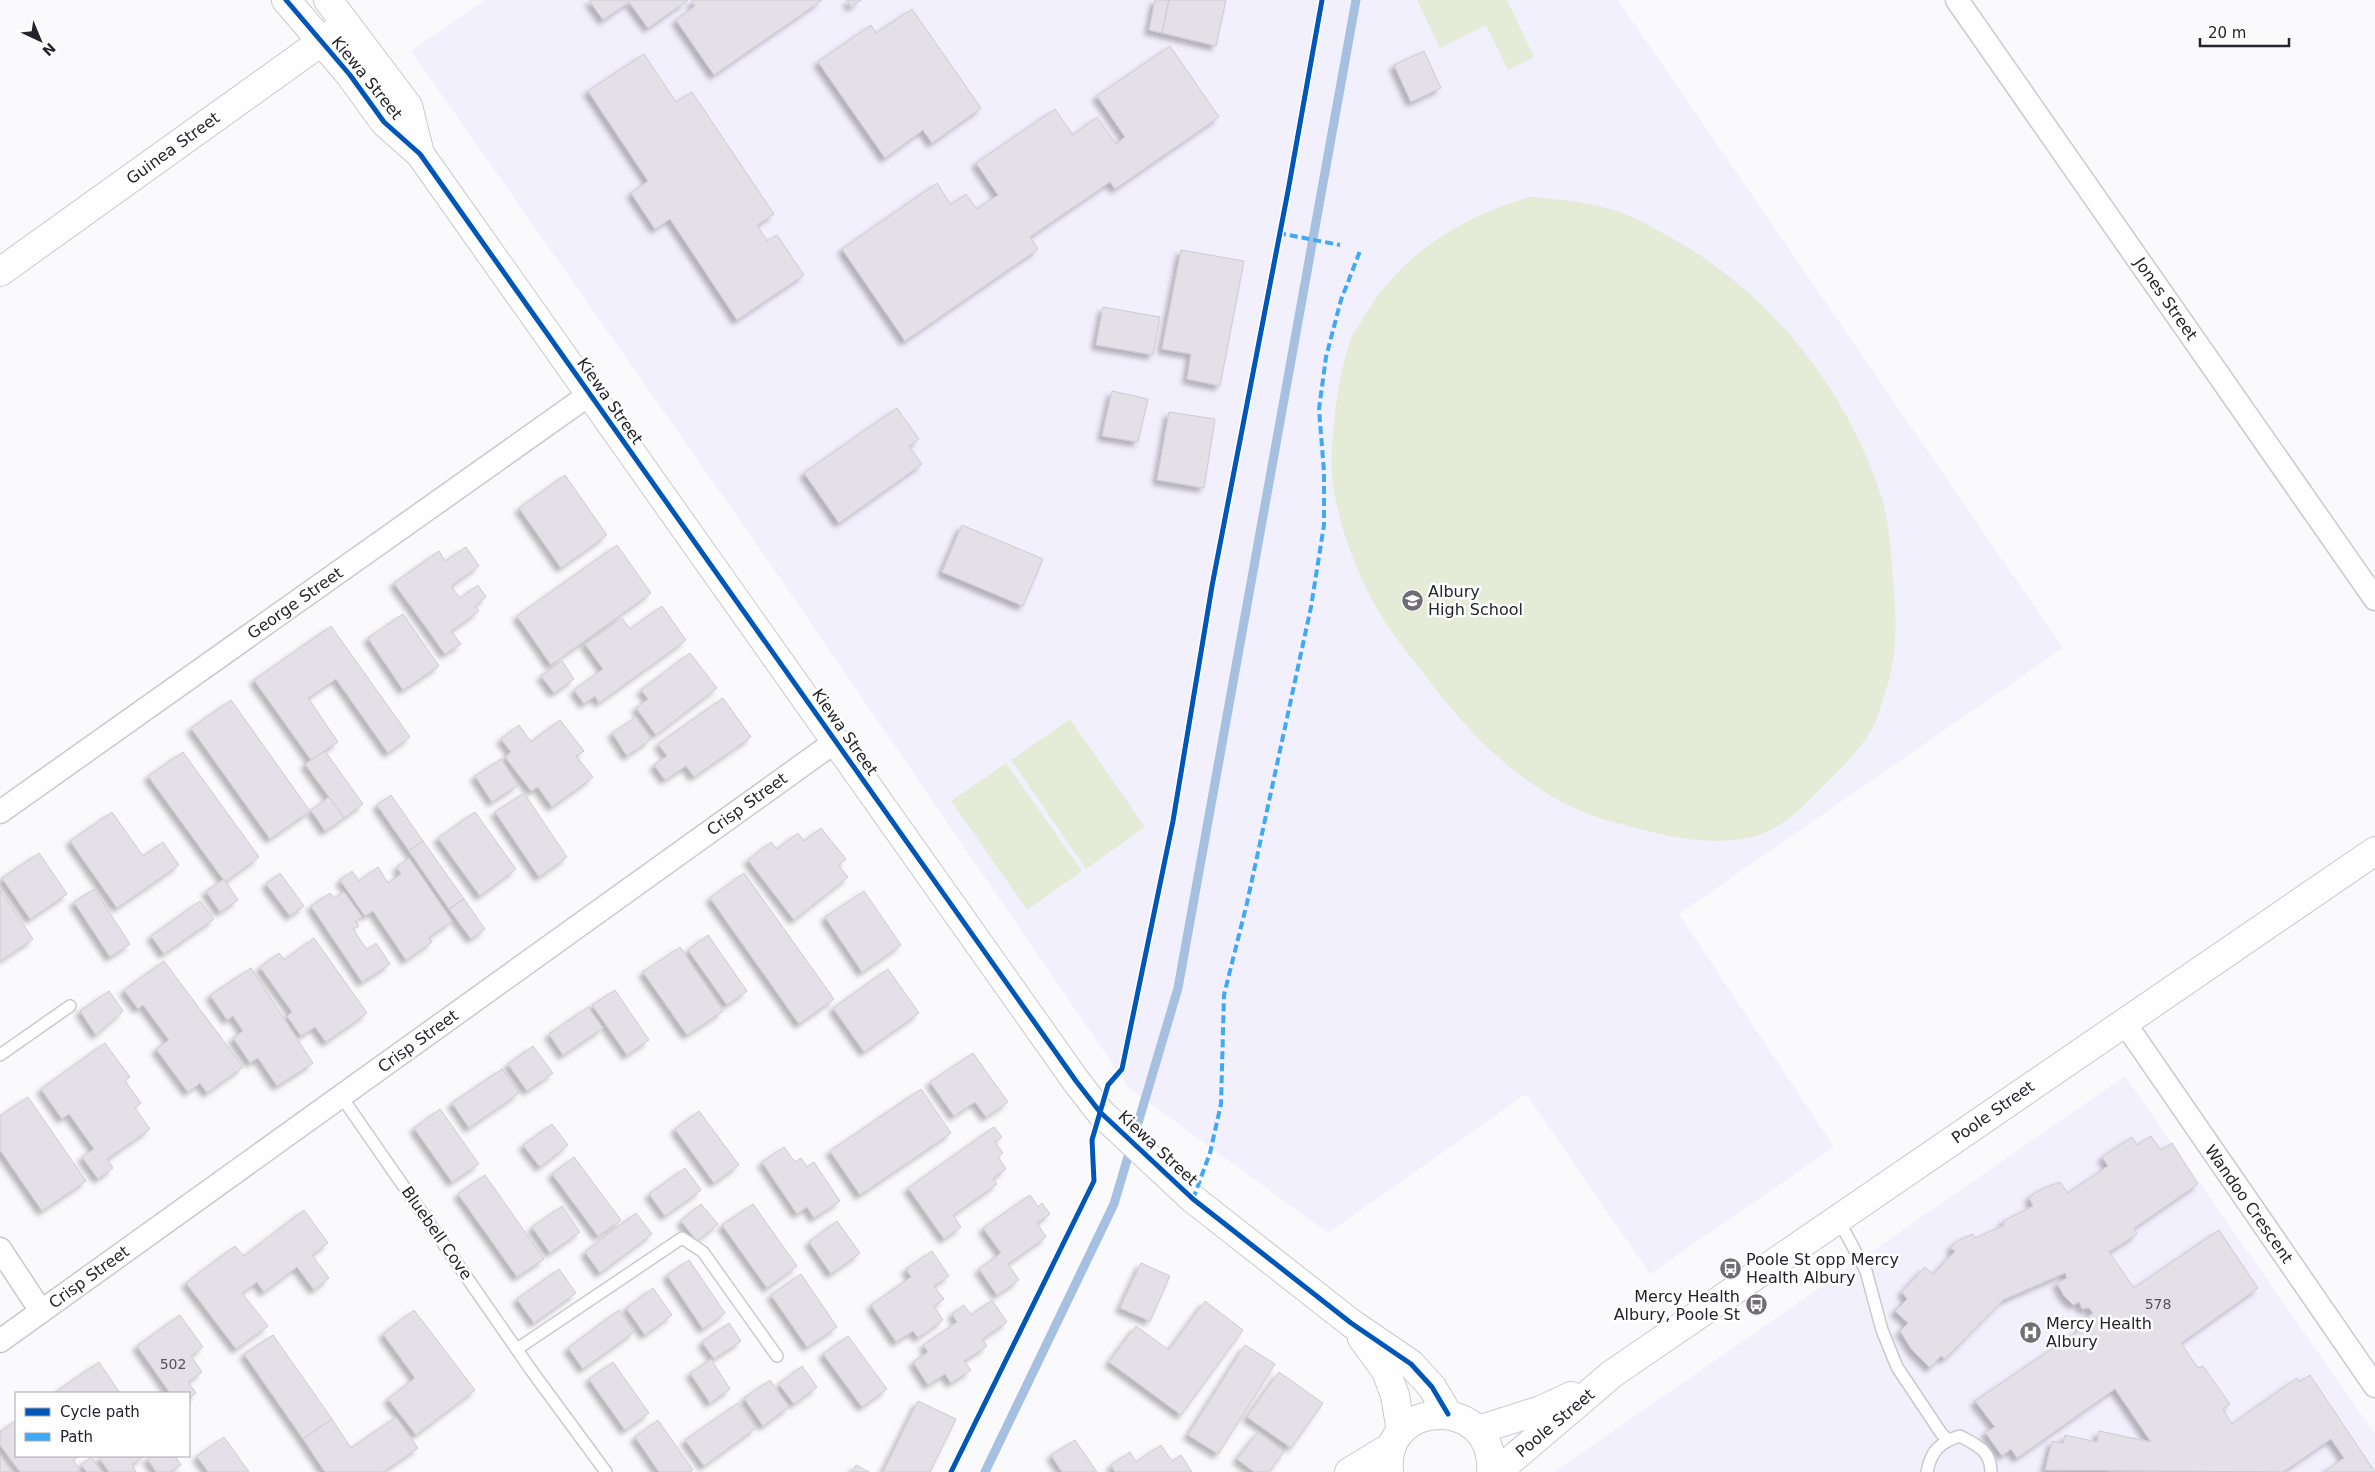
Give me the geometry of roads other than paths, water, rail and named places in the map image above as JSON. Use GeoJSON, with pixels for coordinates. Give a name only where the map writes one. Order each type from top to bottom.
{"type":"FeatureCollection","features":[{"type":"Feature","properties":{"kind":"street","name":"Kiewa Street"},"geometry":{"type":"LineString","coordinates":[[286,0],[357,85],[384,122],[420,154],[1076,1081],[1100,1112],[1193,1199],[1350,1323],[1411,1364],[1432,1386],[1448,1414]]}},
{"type":"Feature","properties":{"kind":"street","name":"Kiewa Street"},"geometry":{"type":"LineString","coordinates":[[328,0],[408,106],[420,154]]}},
{"type":"Feature","properties":{"kind":"street","name":"Jones Street"},"geometry":{"type":"LineString","coordinates":[[1957,0],[2375,599]]}},
{"type":"Feature","properties":{"kind":"street","name":"Guinea Street"},"geometry":{"type":"LineString","coordinates":[[0,272],[346,24]]}},
{"type":"Feature","properties":{"kind":"street","name":"George Street"},"geometry":{"type":"LineString","coordinates":[[0,812],[590,394]]}},
{"type":"Feature","properties":{"kind":"street","name":"Crisp Street"},"geometry":{"type":"LineString","coordinates":[[0,1341],[836,741]]}},
{"type":"Feature","properties":{"kind":"street","name":"Poole Street"},"geometry":{"type":"LineString","coordinates":[[1497,1472],[1612,1374],[2375,851]]}},
{"type":"Feature","properties":{"kind":"street","name":"Wandoo Crescent"},"geometry":{"type":"LineString","coordinates":[[2124,1022],[2375,1386]]}},
{"type":"Feature","properties":{"kind":"street"},"geometry":{"type":"LineString","coordinates":[[0,1250],[41,1311]]}},
{"type":"Feature","properties":{"kind":"street","name":"Kiewa Street"},"geometry":{"type":"LineString","coordinates":[[1350,1323],[1386,1371],[1395,1394],[1394,1450]]}},
{"type":"Feature","properties":{"kind":"street","name":"Poole Street"},"geometry":{"type":"LineString","coordinates":[[1478,1430],[1541,1410],[1612,1374]]}},
{"type":"Feature","properties":{"kind":"street"},"geometry":{"type":"LineString","coordinates":[[1349,1472],[1394,1450],[1414,1420],[1430,1414],[1448,1414],[1464,1420],[1478,1430],[1487,1444],[1492,1460],[1492,1472]]}},
{"type":"Feature","properties":{"kind":"lane"},"geometry":{"type":"LineString","coordinates":[[0,1055],[70,1006]]}},
{"type":"Feature","properties":{"kind":"lane","name":"Bluebell Cove"},"geometry":{"type":"LineString","coordinates":[[342,1096],[531,1370],[606,1472]]}},
{"type":"Feature","properties":{"kind":"lane"},"geometry":{"type":"LineString","coordinates":[[1838,1219],[1866,1271],[1882,1330],[1896,1367],[1941,1433],[1948,1440]]}},
{"type":"Feature","properties":{"kind":"lane"},"geometry":{"type":"LineString","coordinates":[[517,1349],[682,1238],[703,1252],[777,1356]]}},
{"type":"Feature","properties":{"kind":"lane"},"geometry":{"type":"LineString","coordinates":[[1927,1472],[1931,1456],[1938,1446],[1960,1436],[1980,1446],[1990,1461],[1991,1472]]}},
{"type":"Feature","properties":{"kind":"waterway"},"geometry":{"type":"LineString","coordinates":[[985,1472],[1114,1204],[1178,988],[1356,0]]}},
{"type":"Feature","properties":{"kind":"place","name":"Albury High School"},"geometry":{"type":"Point","coordinates":[1412,600]}},
{"type":"Feature","properties":{"kind":"place","name":"Poole St opp Mercy Health Albury"},"geometry":{"type":"Point","coordinates":[1730,1268]}},
{"type":"Feature","properties":{"kind":"place","name":"Mercy Health Albury, Poole St"},"geometry":{"type":"Point","coordinates":[1756,1305]}},
{"type":"Feature","properties":{"kind":"place","name":"Mercy Health Albury"},"geometry":{"type":"Point","coordinates":[2030,1332]}}]}
